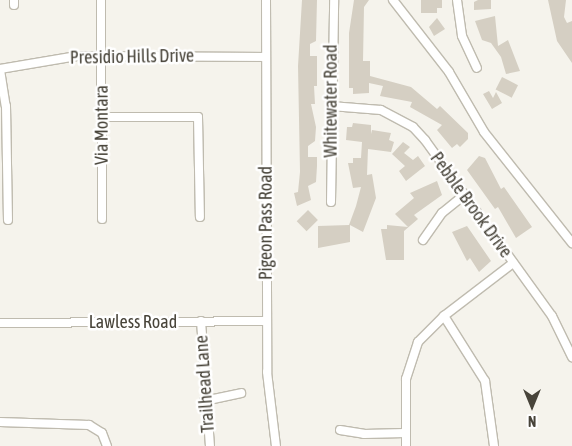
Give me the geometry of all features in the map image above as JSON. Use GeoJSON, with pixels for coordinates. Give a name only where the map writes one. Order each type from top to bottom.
{"type":"FeatureCollection","features":[{"type":"Feature","properties":{"kind":"street","name":"Via Montara"},"geometry":{"type":"LineString","coordinates":[[102,0],[102,219]]}},
{"type":"Feature","properties":{"kind":"street","name":"Pigeon Pass Road"},"geometry":{"type":"LineString","coordinates":[[266,0],[267,372],[276,446]]}},
{"type":"Feature","properties":{"kind":"street","name":"Whitewater Road"},"geometry":{"type":"LineString","coordinates":[[331,202],[334,0]]}},
{"type":"Feature","properties":{"kind":"street"},"geometry":{"type":"LineString","coordinates":[[393,0],[449,72],[484,132],[572,243]]}},
{"type":"Feature","properties":{"kind":"street"},"geometry":{"type":"LineString","coordinates":[[457,0],[462,36],[477,68]]}},
{"type":"Feature","properties":{"kind":"street","name":"Presidio Hills Drive"},"geometry":{"type":"LineString","coordinates":[[0,69],[44,60],[102,56],[266,57]]}},
{"type":"Feature","properties":{"kind":"street"},"geometry":{"type":"LineString","coordinates":[[0,69],[6,95],[8,220]]}},
{"type":"Feature","properties":{"kind":"street","name":"Pebble Brook Drive"},"geometry":{"type":"LineString","coordinates":[[331,106],[381,110],[413,127],[565,336],[572,357]]}},
{"type":"Feature","properties":{"kind":"street"},"geometry":{"type":"LineString","coordinates":[[102,117],[198,117],[200,217]]}},
{"type":"Feature","properties":{"kind":"street"},"geometry":{"type":"LineString","coordinates":[[423,240],[442,213],[464,195]]}},
{"type":"Feature","properties":{"kind":"street"},"geometry":{"type":"LineString","coordinates":[[406,446],[406,378],[412,357],[423,336],[444,316],[513,263]]}},
{"type":"Feature","properties":{"kind":"street"},"geometry":{"type":"LineString","coordinates":[[444,316],[485,381],[494,446]]}},
{"type":"Feature","properties":{"kind":"street","name":"Trailhead Lane"},"geometry":{"type":"LineString","coordinates":[[200,321],[204,401],[210,446]]}},
{"type":"Feature","properties":{"kind":"street","name":"Lawless Road"},"geometry":{"type":"LineString","coordinates":[[0,323],[266,321]]}},
{"type":"Feature","properties":{"kind":"street"},"geometry":{"type":"LineString","coordinates":[[204,401],[241,393]]}},
{"type":"Feature","properties":{"kind":"street"},"geometry":{"type":"LineString","coordinates":[[0,422],[97,427],[107,446]]}},
{"type":"Feature","properties":{"kind":"street"},"geometry":{"type":"LineString","coordinates":[[340,430],[364,434],[405,433]]}},
{"type":"Feature","properties":{"kind":"building"},"geometry":{"type":"Polygon","coordinates":[[[302,0],[317,0],[316,41],[310,44],[310,56],[317,56],[317,86],[314,86],[315,104],[311,104],[316,127],[315,141],[308,146],[308,157],[317,157],[317,166],[316,182],[308,186],[311,200],[297,206],[294,193],[298,192],[300,172],[298,66],[302,0]]]}},
{"type":"Feature","properties":{"kind":"building"},"geometry":{"type":"Polygon","coordinates":[[[354,0],[369,0],[364,7],[363,61],[370,61],[370,76],[411,87],[437,109],[440,106],[468,133],[468,139],[460,147],[457,144],[452,148],[437,130],[442,125],[410,107],[412,102],[380,96],[383,86],[369,83],[369,93],[353,94],[353,88],[349,88],[349,33],[354,0]]]}},
{"type":"Feature","properties":{"kind":"building"},"geometry":{"type":"Polygon","coordinates":[[[421,0],[442,0],[442,8],[437,8],[437,13],[421,13],[421,0]]]}},
{"type":"Feature","properties":{"kind":"building"},"geometry":{"type":"Polygon","coordinates":[[[478,0],[491,0],[491,9],[474,10],[474,2],[478,0]]]}},
{"type":"Feature","properties":{"kind":"building"},"geometry":{"type":"Polygon","coordinates":[[[548,0],[566,0],[564,17],[567,23],[572,21],[572,63],[557,41],[548,0]]]}},
{"type":"Feature","properties":{"kind":"building"},"geometry":{"type":"Polygon","coordinates":[[[495,16],[498,46],[508,40],[520,71],[506,74],[501,57],[491,43],[482,40],[475,21],[495,16]]]}},
{"type":"Feature","properties":{"kind":"building"},"geometry":{"type":"Polygon","coordinates":[[[437,18],[445,29],[434,36],[429,27],[437,18]]]}},
{"type":"Feature","properties":{"kind":"building"},"geometry":{"type":"Polygon","coordinates":[[[502,77],[518,85],[512,98],[496,89],[502,77]]]}},
{"type":"Feature","properties":{"kind":"building"},"geometry":{"type":"Polygon","coordinates":[[[489,91],[493,98],[496,92],[502,103],[492,109],[483,94],[489,91]]]}},
{"type":"Feature","properties":{"kind":"building"},"geometry":{"type":"Polygon","coordinates":[[[353,123],[371,125],[371,134],[372,130],[391,133],[389,140],[394,142],[391,152],[368,149],[367,175],[372,174],[376,198],[363,232],[350,225],[350,242],[318,248],[318,226],[349,225],[356,206],[361,187],[353,188],[348,163],[353,163],[353,158],[361,158],[362,142],[346,140],[347,127],[352,127],[353,123]]]}},
{"type":"Feature","properties":{"kind":"building"},"geometry":{"type":"Polygon","coordinates":[[[403,142],[410,147],[404,153],[413,160],[418,156],[425,166],[406,181],[399,171],[405,166],[392,154],[403,142]]]}},
{"type":"Feature","properties":{"kind":"building"},"geometry":{"type":"Polygon","coordinates":[[[479,156],[485,158],[501,189],[504,187],[532,227],[516,238],[498,207],[495,209],[467,170],[479,156]]]}},
{"type":"Feature","properties":{"kind":"building"},"geometry":{"type":"Polygon","coordinates":[[[437,181],[442,195],[414,215],[418,219],[404,231],[404,260],[386,260],[381,229],[387,229],[387,225],[408,227],[395,214],[414,198],[410,193],[437,181]]]}},
{"type":"Feature","properties":{"kind":"building"},"geometry":{"type":"Polygon","coordinates":[[[308,210],[318,220],[307,231],[297,221],[308,210]]]}},
{"type":"Feature","properties":{"kind":"building"},"geometry":{"type":"Polygon","coordinates":[[[467,226],[491,261],[479,272],[470,258],[467,261],[452,232],[467,226]]]}}]}
